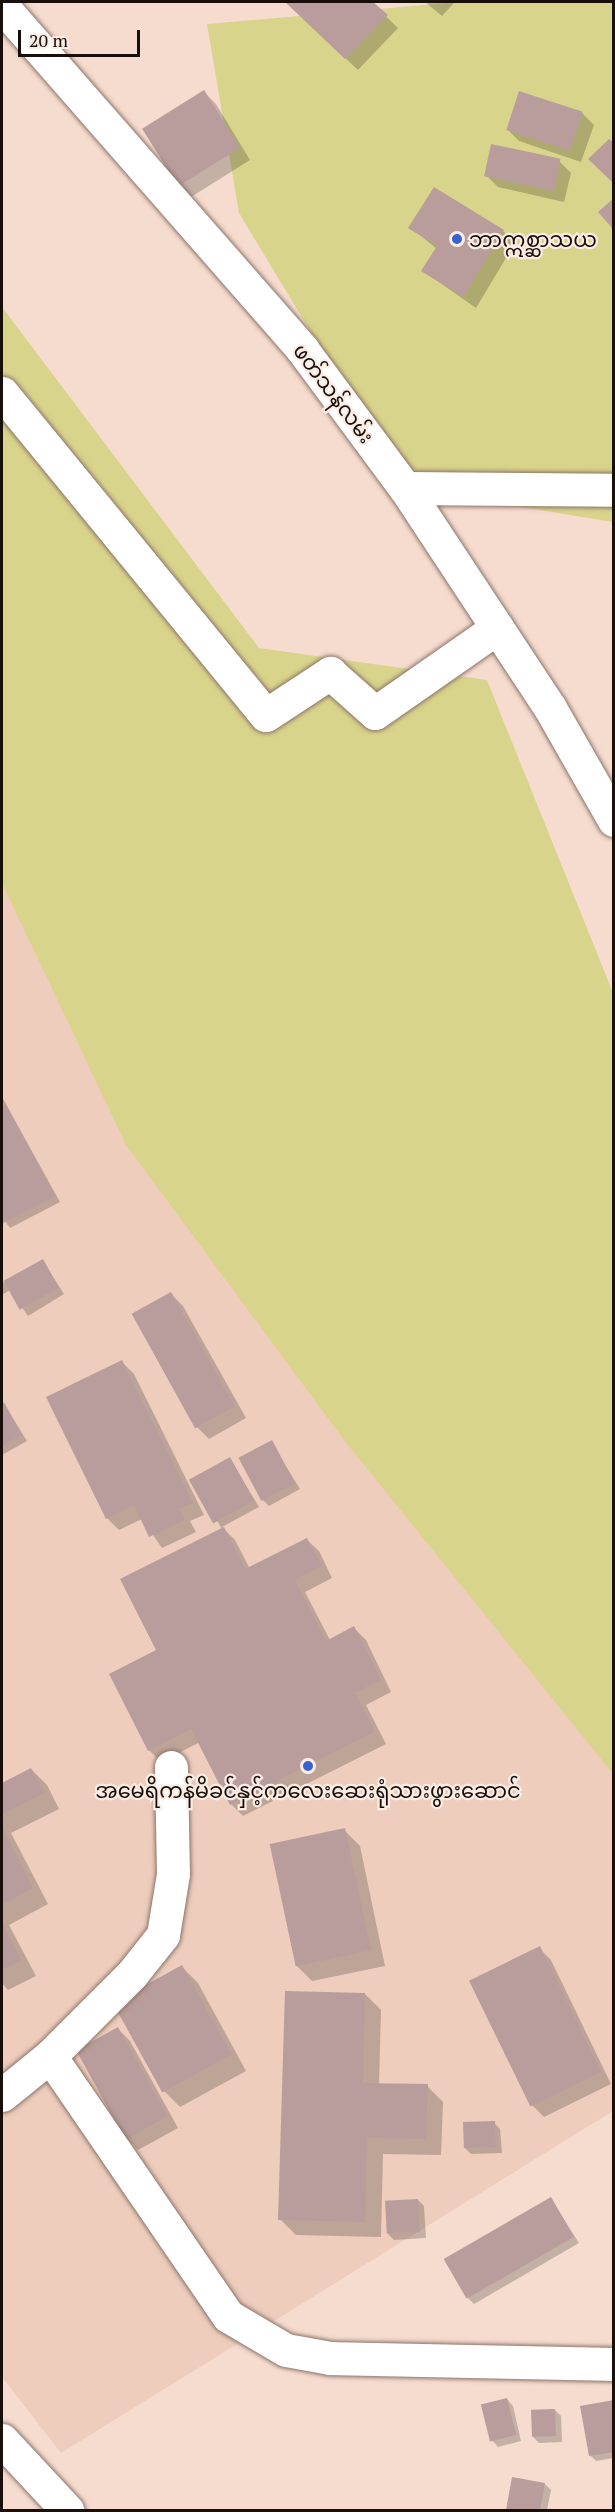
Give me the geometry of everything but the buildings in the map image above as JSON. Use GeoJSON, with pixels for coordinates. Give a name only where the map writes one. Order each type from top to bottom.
{"type":"FeatureCollection","features":[{"type":"Feature","properties":{"kind":"street","name":"ဖတ်သန်လမ်း"},"geometry":{"type":"LineString","coordinates":[[2,6],[302,350],[405,488],[550,708],[614,820]]}},
{"type":"Feature","properties":{"kind":"street"},"geometry":{"type":"LineString","coordinates":[[2,393],[266,715],[330,673],[375,713],[497,628]]}},
{"type":"Feature","properties":{"kind":"street"},"geometry":{"type":"LineString","coordinates":[[405,488],[614,490]]}},
{"type":"Feature","properties":{"kind":"street"},"geometry":{"type":"LineString","coordinates":[[2,2095],[50,2056],[132,1974],[163,1935],[173,1874],[171,1767]]}},
{"type":"Feature","properties":{"kind":"street"},"geometry":{"type":"LineString","coordinates":[[50,2056],[228,2316],[286,2350],[330,2358],[614,2364]]}},
{"type":"Feature","properties":{"kind":"street"},"geometry":{"type":"LineString","coordinates":[[3,2446],[67,2511]]}},
{"type":"Feature","properties":{"kind":"shaded area"},"geometry":{"type":"Polygon","coordinates":[[[458,2],[613,2],[613,522],[405,488],[239,213],[207,24],[458,2]]]}},
{"type":"Feature","properties":{"kind":"shaded area"},"geometry":{"type":"Polygon","coordinates":[[[2,307],[259,648],[487,680],[613,993],[613,1774],[344,1440],[126,1145],[2,883],[2,307]]]}},
{"type":"Feature","properties":{"kind":"shaded area","name":"အမေရိကန်မိခင်နှင့်ကလေးဆေးရုံသားဖွားဆောင်"},"geometry":{"type":"Polygon","coordinates":[[[2,595],[614,1421],[613,2111],[61,2453],[2,2377],[2,595]]]}},
{"type":"Feature","properties":{"kind":"place","name":"ဘာဣစ္ဆာသယ"},"geometry":{"type":"Point","coordinates":[457,239]}},
{"type":"Feature","properties":{"kind":"place","name":"အမေရိကန်မိခင်နှင့်ကလေးဆေးရုံသားဖွားဆောင်"},"geometry":{"type":"Point","coordinates":[308,1766]}}]}
